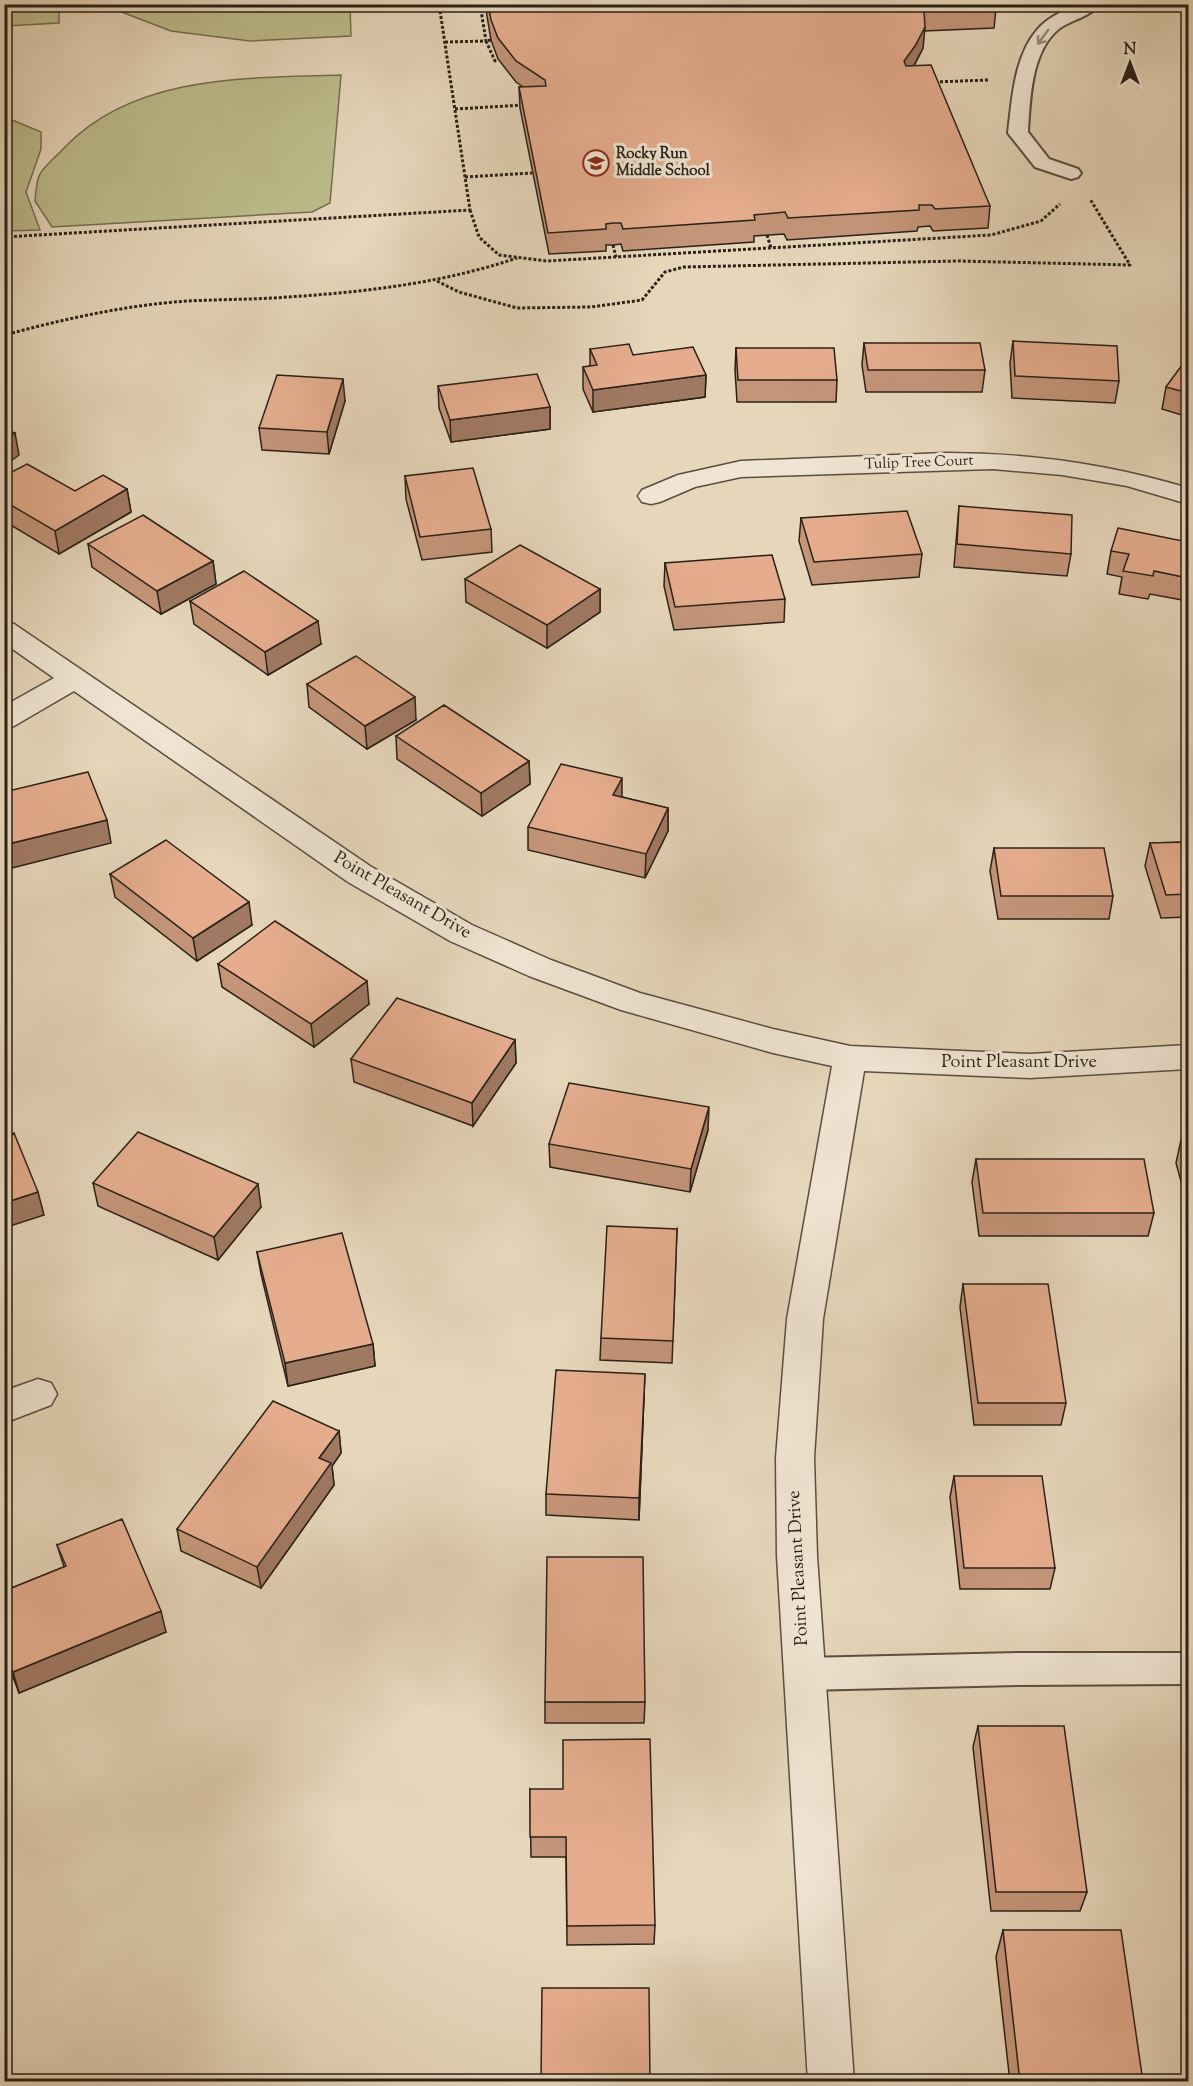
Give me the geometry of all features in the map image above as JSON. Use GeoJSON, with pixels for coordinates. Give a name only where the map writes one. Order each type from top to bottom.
{"type":"FeatureCollection","features":[{"type":"Feature","properties":{"kind":"street","name":"Tulip Tree Court"},"geometry":{"type":"LineString","coordinates":[[651,496],[687,481],[741,469],[993,461],[1062,467],[1131,479],[1188,496]]}},
{"type":"Feature","properties":{"kind":"street","name":"Point Pleasant Drive"},"geometry":{"type":"LineString","coordinates":[[4,630],[359,874],[461,933],[540,968],[633,1002],[773,1041],[850,1058],[1030,1066],[1188,1057]]}},
{"type":"Feature","properties":{"kind":"street"},"geometry":{"type":"LineString","coordinates":[[4,719],[76,678]]}},
{"type":"Feature","properties":{"kind":"street","name":"Point Pleasant Drive"},"geometry":{"type":"LineString","coordinates":[[831,2082],[797,1556],[795,1458],[805,1319],[850,1058]]}},
{"type":"Feature","properties":{"kind":"street"},"geometry":{"type":"LineString","coordinates":[[4,1408],[38,1394]]}},
{"type":"Feature","properties":{"kind":"lane"},"geometry":{"type":"LineString","coordinates":[[1071,173],[1042,163],[1018,133],[1021,95],[1028,67],[1041,36],[1058,21],[1091,4]]}},
{"type":"Feature","properties":{"kind":"lane"},"geometry":{"type":"LineString","coordinates":[[804,1674],[1020,1669],[1188,1669]]}},
{"type":"Feature","properties":{"kind":"path"},"geometry":{"type":"LineString","coordinates":[[439,4],[470,210],[479,237],[499,255],[547,261],[991,235],[1041,221],[1064,200]]}},
{"type":"Feature","properties":{"kind":"path"},"geometry":{"type":"LineString","coordinates":[[480,4],[486,41],[495,61],[498,59]]}},
{"type":"Feature","properties":{"kind":"path"},"geometry":{"type":"LineString","coordinates":[[445,42],[491,40]]}},
{"type":"Feature","properties":{"kind":"path"},"geometry":{"type":"LineString","coordinates":[[925,83],[993,80]]}},
{"type":"Feature","properties":{"kind":"path"},"geometry":{"type":"LineString","coordinates":[[455,109],[534,104]]}},
{"type":"Feature","properties":{"kind":"path"},"geometry":{"type":"LineString","coordinates":[[465,177],[532,173]]}},
{"type":"Feature","properties":{"kind":"path"},"geometry":{"type":"LineString","coordinates":[[437,281],[459,292],[517,308],[591,307],[642,300],[665,272],[684,267],[958,261],[1130,265],[1088,197]]}},
{"type":"Feature","properties":{"kind":"path"},"geometry":{"type":"LineString","coordinates":[[4,237],[470,210]]}},
{"type":"Feature","properties":{"kind":"path"},"geometry":{"type":"LineString","coordinates":[[767,235],[771,248]]}},
{"type":"Feature","properties":{"kind":"path"},"geometry":{"type":"LineString","coordinates":[[613,245],[616,257]]}},
{"type":"Feature","properties":{"kind":"path"},"geometry":{"type":"LineString","coordinates":[[4,339],[12,333],[75,316],[173,302],[289,297],[437,281],[479,271],[518,258]]}},
{"type":"Feature","properties":{"kind":"shaded area"},"geometry":{"type":"Polygon","coordinates":[[[5,4],[59,5],[59,23],[5,26],[5,4]]]}},
{"type":"Feature","properties":{"kind":"shaded area"},"geometry":{"type":"Polygon","coordinates":[[[114,5],[350,5],[351,36],[250,41],[171,31],[119,11],[114,5]]]}},
{"type":"Feature","properties":{"kind":"shaded area"},"geometry":{"type":"Polygon","coordinates":[[[341,75],[330,203],[312,212],[52,227],[35,201],[39,177],[48,163],[93,123],[125,105],[159,93],[194,85],[268,77],[341,75]]]}},
{"type":"Feature","properties":{"kind":"shaded area"},"geometry":{"type":"Polygon","coordinates":[[[5,117],[41,132],[41,149],[26,192],[40,230],[5,231],[5,117]]]}},
{"type":"Feature","properties":{"kind":"building"},"geometry":{"type":"Polygon","coordinates":[[[488,4],[995,4],[996,8],[924,11],[925,27],[904,61],[906,66],[931,65],[990,206],[935,209],[932,205],[919,205],[919,210],[788,218],[785,212],[754,215],[755,220],[623,229],[621,223],[613,223],[606,224],[606,229],[548,233],[519,87],[546,86],[545,80],[516,61],[498,38],[488,4]]]}},
{"type":"Feature","properties":{"kind":"building"},"geometry":{"type":"Polygon","coordinates":[[[1013,341],[1117,346],[1119,381],[1015,376],[1013,341]]]}},
{"type":"Feature","properties":{"kind":"building"},"geometry":{"type":"Polygon","coordinates":[[[864,343],[980,343],[985,370],[868,370],[864,343]]]}},
{"type":"Feature","properties":{"kind":"building"},"geometry":{"type":"Polygon","coordinates":[[[629,344],[633,355],[693,347],[706,375],[593,390],[583,367],[597,365],[590,349],[629,344]]]}},
{"type":"Feature","properties":{"kind":"building"},"geometry":{"type":"Polygon","coordinates":[[[736,348],[834,348],[837,380],[738,380],[736,348]]]}},
{"type":"Feature","properties":{"kind":"building"},"geometry":{"type":"Polygon","coordinates":[[[1188,357],[1188,393],[1166,387],[1188,357]]]}},
{"type":"Feature","properties":{"kind":"building"},"geometry":{"type":"Polygon","coordinates":[[[537,374],[550,407],[450,420],[438,386],[537,374]]]}},
{"type":"Feature","properties":{"kind":"building"},"geometry":{"type":"Polygon","coordinates":[[[277,375],[343,379],[327,432],[259,428],[277,375]]]}},
{"type":"Feature","properties":{"kind":"building"},"geometry":{"type":"Polygon","coordinates":[[[4,429],[15,433],[4,440],[4,429]]]}},
{"type":"Feature","properties":{"kind":"building"},"geometry":{"type":"Polygon","coordinates":[[[27,464],[75,491],[103,475],[127,489],[55,531],[4,501],[4,476],[27,464]]]}},
{"type":"Feature","properties":{"kind":"building"},"geometry":{"type":"Polygon","coordinates":[[[473,468],[491,529],[420,537],[405,476],[473,468]]]}},
{"type":"Feature","properties":{"kind":"building"},"geometry":{"type":"Polygon","coordinates":[[[959,506],[1072,515],[1071,554],[957,544],[959,506]]]}},
{"type":"Feature","properties":{"kind":"building"},"geometry":{"type":"Polygon","coordinates":[[[907,511],[922,554],[814,562],[801,518],[907,511]]]}},
{"type":"Feature","properties":{"kind":"building"},"geometry":{"type":"Polygon","coordinates":[[[143,515],[213,561],[157,591],[88,544],[143,515]]]}},
{"type":"Feature","properties":{"kind":"building"},"geometry":{"type":"Polygon","coordinates":[[[1118,528],[1188,542],[1188,578],[1154,571],[1153,576],[1123,571],[1129,554],[1111,551],[1118,528]]]}},
{"type":"Feature","properties":{"kind":"building"},"geometry":{"type":"Polygon","coordinates":[[[520,545],[600,589],[547,625],[465,579],[520,545]]]}},
{"type":"Feature","properties":{"kind":"building"},"geometry":{"type":"Polygon","coordinates":[[[772,555],[785,599],[675,607],[665,563],[772,555]]]}},
{"type":"Feature","properties":{"kind":"building"},"geometry":{"type":"Polygon","coordinates":[[[244,571],[318,621],[265,652],[190,601],[244,571]]]}},
{"type":"Feature","properties":{"kind":"building"},"geometry":{"type":"Polygon","coordinates":[[[356,656],[415,697],[365,726],[307,684],[356,656]]]}},
{"type":"Feature","properties":{"kind":"building"},"geometry":{"type":"Polygon","coordinates":[[[444,705],[529,761],[481,793],[396,736],[444,705]]]}},
{"type":"Feature","properties":{"kind":"building"},"geometry":{"type":"Polygon","coordinates":[[[561,764],[622,778],[613,795],[668,808],[646,854],[528,827],[561,764]]]}},
{"type":"Feature","properties":{"kind":"building"},"geometry":{"type":"Polygon","coordinates":[[[88,772],[107,820],[4,845],[4,792],[88,772]]]}},
{"type":"Feature","properties":{"kind":"building"},"geometry":{"type":"Polygon","coordinates":[[[166,840],[249,902],[193,938],[110,874],[166,840]]]}},
{"type":"Feature","properties":{"kind":"building"},"geometry":{"type":"Polygon","coordinates":[[[1188,842],[1188,894],[1166,895],[1150,843],[1188,842]]]}},
{"type":"Feature","properties":{"kind":"building"},"geometry":{"type":"Polygon","coordinates":[[[994,848],[1104,848],[1113,896],[1001,896],[994,848]]]}},
{"type":"Feature","properties":{"kind":"building"},"geometry":{"type":"Polygon","coordinates":[[[275,921],[367,981],[311,1024],[218,964],[275,921]]]}},
{"type":"Feature","properties":{"kind":"building"},"geometry":{"type":"Polygon","coordinates":[[[397,998],[515,1040],[472,1103],[351,1059],[397,998]]]}},
{"type":"Feature","properties":{"kind":"building"},"geometry":{"type":"Polygon","coordinates":[[[569,1083],[709,1107],[691,1169],[549,1144],[569,1083]]]}},
{"type":"Feature","properties":{"kind":"building"},"geometry":{"type":"Polygon","coordinates":[[[138,1132],[258,1184],[214,1237],[93,1183],[138,1132]]]}},
{"type":"Feature","properties":{"kind":"building"},"geometry":{"type":"Polygon","coordinates":[[[14,1133],[38,1192],[4,1203],[4,1137],[14,1133]]]}},
{"type":"Feature","properties":{"kind":"building"},"geometry":{"type":"Polygon","coordinates":[[[1181,1140],[1188,1140],[1188,1164],[1181,1140]]]}},
{"type":"Feature","properties":{"kind":"building"},"geometry":{"type":"Polygon","coordinates":[[[976,1159],[1144,1159],[1154,1213],[983,1213],[976,1159]]]}},
{"type":"Feature","properties":{"kind":"building"},"geometry":{"type":"Polygon","coordinates":[[[607,1226],[677,1229],[673,1341],[601,1338],[607,1226]]]}},
{"type":"Feature","properties":{"kind":"building"},"geometry":{"type":"Polygon","coordinates":[[[342,1233],[373,1344],[285,1363],[257,1252],[342,1233]]]}},
{"type":"Feature","properties":{"kind":"building"},"geometry":{"type":"Polygon","coordinates":[[[963,1284],[1048,1284],[1066,1403],[978,1403],[963,1284]]]}},
{"type":"Feature","properties":{"kind":"building"},"geometry":{"type":"Polygon","coordinates":[[[556,1370],[645,1374],[639,1498],[546,1494],[556,1370]]]}},
{"type":"Feature","properties":{"kind":"building"},"geometry":{"type":"Polygon","coordinates":[[[273,1401],[339,1431],[319,1458],[331,1463],[257,1567],[177,1529],[273,1401]]]}},
{"type":"Feature","properties":{"kind":"building"},"geometry":{"type":"Polygon","coordinates":[[[954,1476],[1042,1476],[1055,1568],[964,1568],[954,1476]]]}},
{"type":"Feature","properties":{"kind":"building"},"geometry":{"type":"Polygon","coordinates":[[[122,1519],[161,1611],[13,1672],[4,1651],[4,1591],[66,1566],[57,1545],[122,1519]]]}},
{"type":"Feature","properties":{"kind":"building"},"geometry":{"type":"Polygon","coordinates":[[[547,1557],[643,1557],[645,1702],[545,1702],[547,1557]]]}},
{"type":"Feature","properties":{"kind":"building"},"geometry":{"type":"Polygon","coordinates":[[[978,1726],[1064,1726],[1087,1892],[996,1892],[978,1726]]]}},
{"type":"Feature","properties":{"kind":"building"},"geometry":{"type":"Polygon","coordinates":[[[650,1739],[655,1925],[567,1926],[566,1837],[530,1837],[530,1789],[563,1789],[563,1740],[650,1739]]]}},
{"type":"Feature","properties":{"kind":"building"},"geometry":{"type":"Polygon","coordinates":[[[1003,1930],[1121,1930],[1143,2082],[1020,2082],[1003,1930]]]}},
{"type":"Feature","properties":{"kind":"building"},"geometry":{"type":"Polygon","coordinates":[[[542,1988],[649,1988],[650,2082],[541,2082],[542,1988]]]}},
{"type":"Feature","properties":{"kind":"place","name":"Rocky Run Middle School"},"geometry":{"type":"Point","coordinates":[596,163]}}]}
